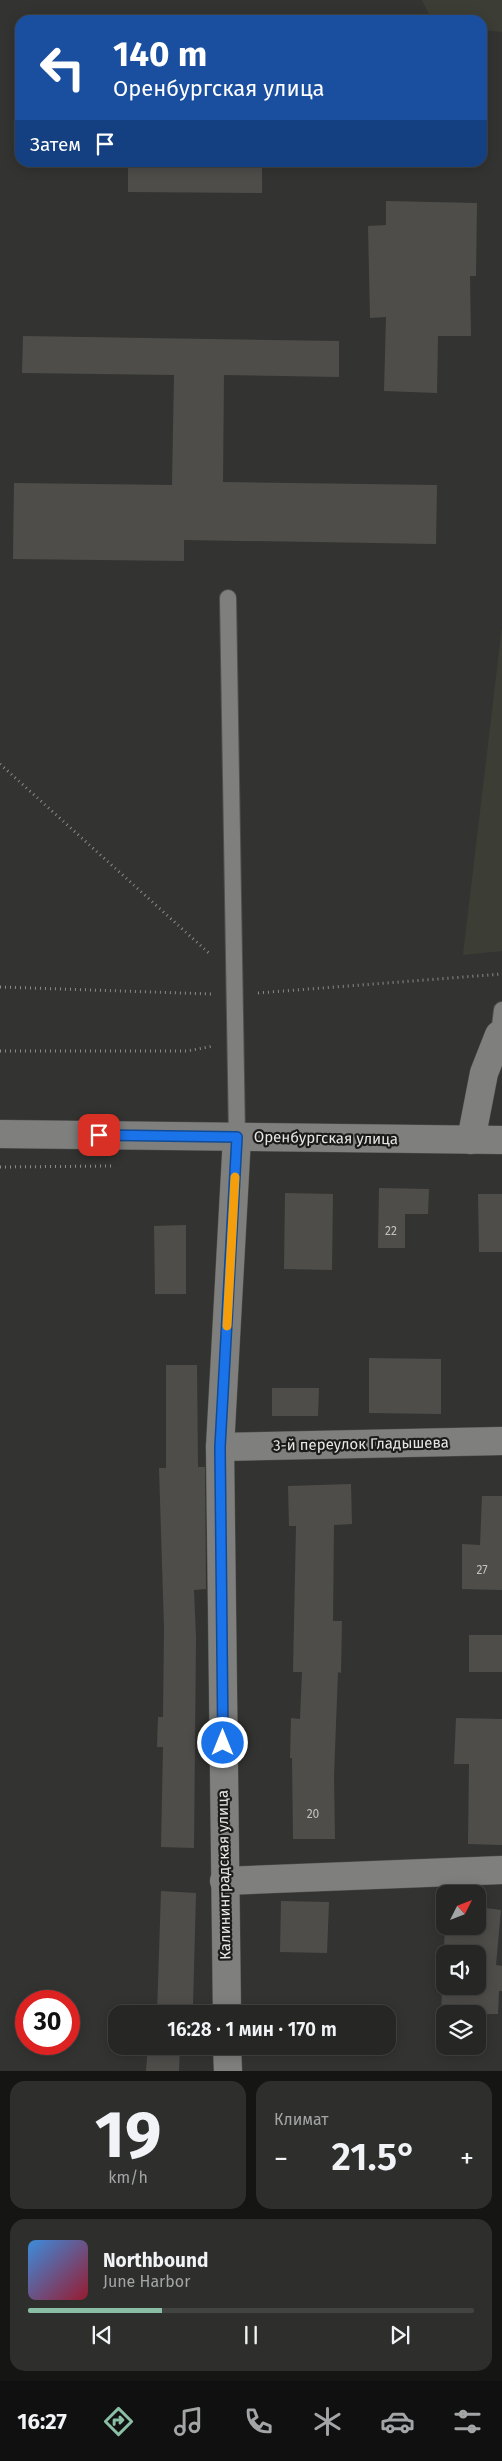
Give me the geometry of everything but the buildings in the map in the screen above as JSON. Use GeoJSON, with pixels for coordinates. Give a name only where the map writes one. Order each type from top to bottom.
{"type":"FeatureCollection","features":[{"type":"Feature","properties":{"kind":"street"},"geometry":{"type":"LineString","coordinates":[[471,1140],[484,1073],[501,1023]]}},
{"type":"Feature","properties":{"kind":"street","name":"Оренбургская улица"},"geometry":{"type":"LineString","coordinates":[[0,1134],[502,1140]]}},
{"type":"Feature","properties":{"kind":"street","name":"Калининградская улица"},"geometry":{"type":"LineString","coordinates":[[226,2005],[220,1447],[237,1137]]}},
{"type":"Feature","properties":{"kind":"street","name":"3-й переулок Гладышева"},"geometry":{"type":"LineString","coordinates":[[220,1447],[502,1441]]}},
{"type":"Feature","properties":{"kind":"street"},"geometry":{"type":"LineString","coordinates":[[224,1881],[502,1870]]}},
{"type":"Feature","properties":{"kind":"street"},"geometry":{"type":"LineString","coordinates":[[227,2055],[228,2071]]}},
{"type":"Feature","properties":{"kind":"lane"},"geometry":{"type":"LineString","coordinates":[[228,598],[237,1137]]}},
{"type":"Feature","properties":{"kind":"path"},"geometry":{"type":"LineString","coordinates":[[0,764],[235,976]]}},
{"type":"Feature","properties":{"kind":"path"},"geometry":{"type":"LineString","coordinates":[[0,1051],[187,1051],[236,1042]]}},
{"type":"Feature","properties":{"kind":"shaded area"},"geometry":{"type":"Polygon","coordinates":[[[422,0],[502,0],[502,32],[487,30],[487,15],[430,15],[422,0]]]}},
{"type":"Feature","properties":{"kind":"shaded area"},"geometry":{"type":"Polygon","coordinates":[[[502,627],[502,951],[463,955],[502,627]]]}},
{"type":"Feature","properties":{"kind":"slow traffic"},"geometry":{"type":"LineString","coordinates":[[227,1326],[235,1177]]}},
{"type":"Feature","properties":{"kind":"route"},"geometry":{"type":"LineString","coordinates":[[99,1135],[237,1137],[220,1447],[223,1743]]}}]}
